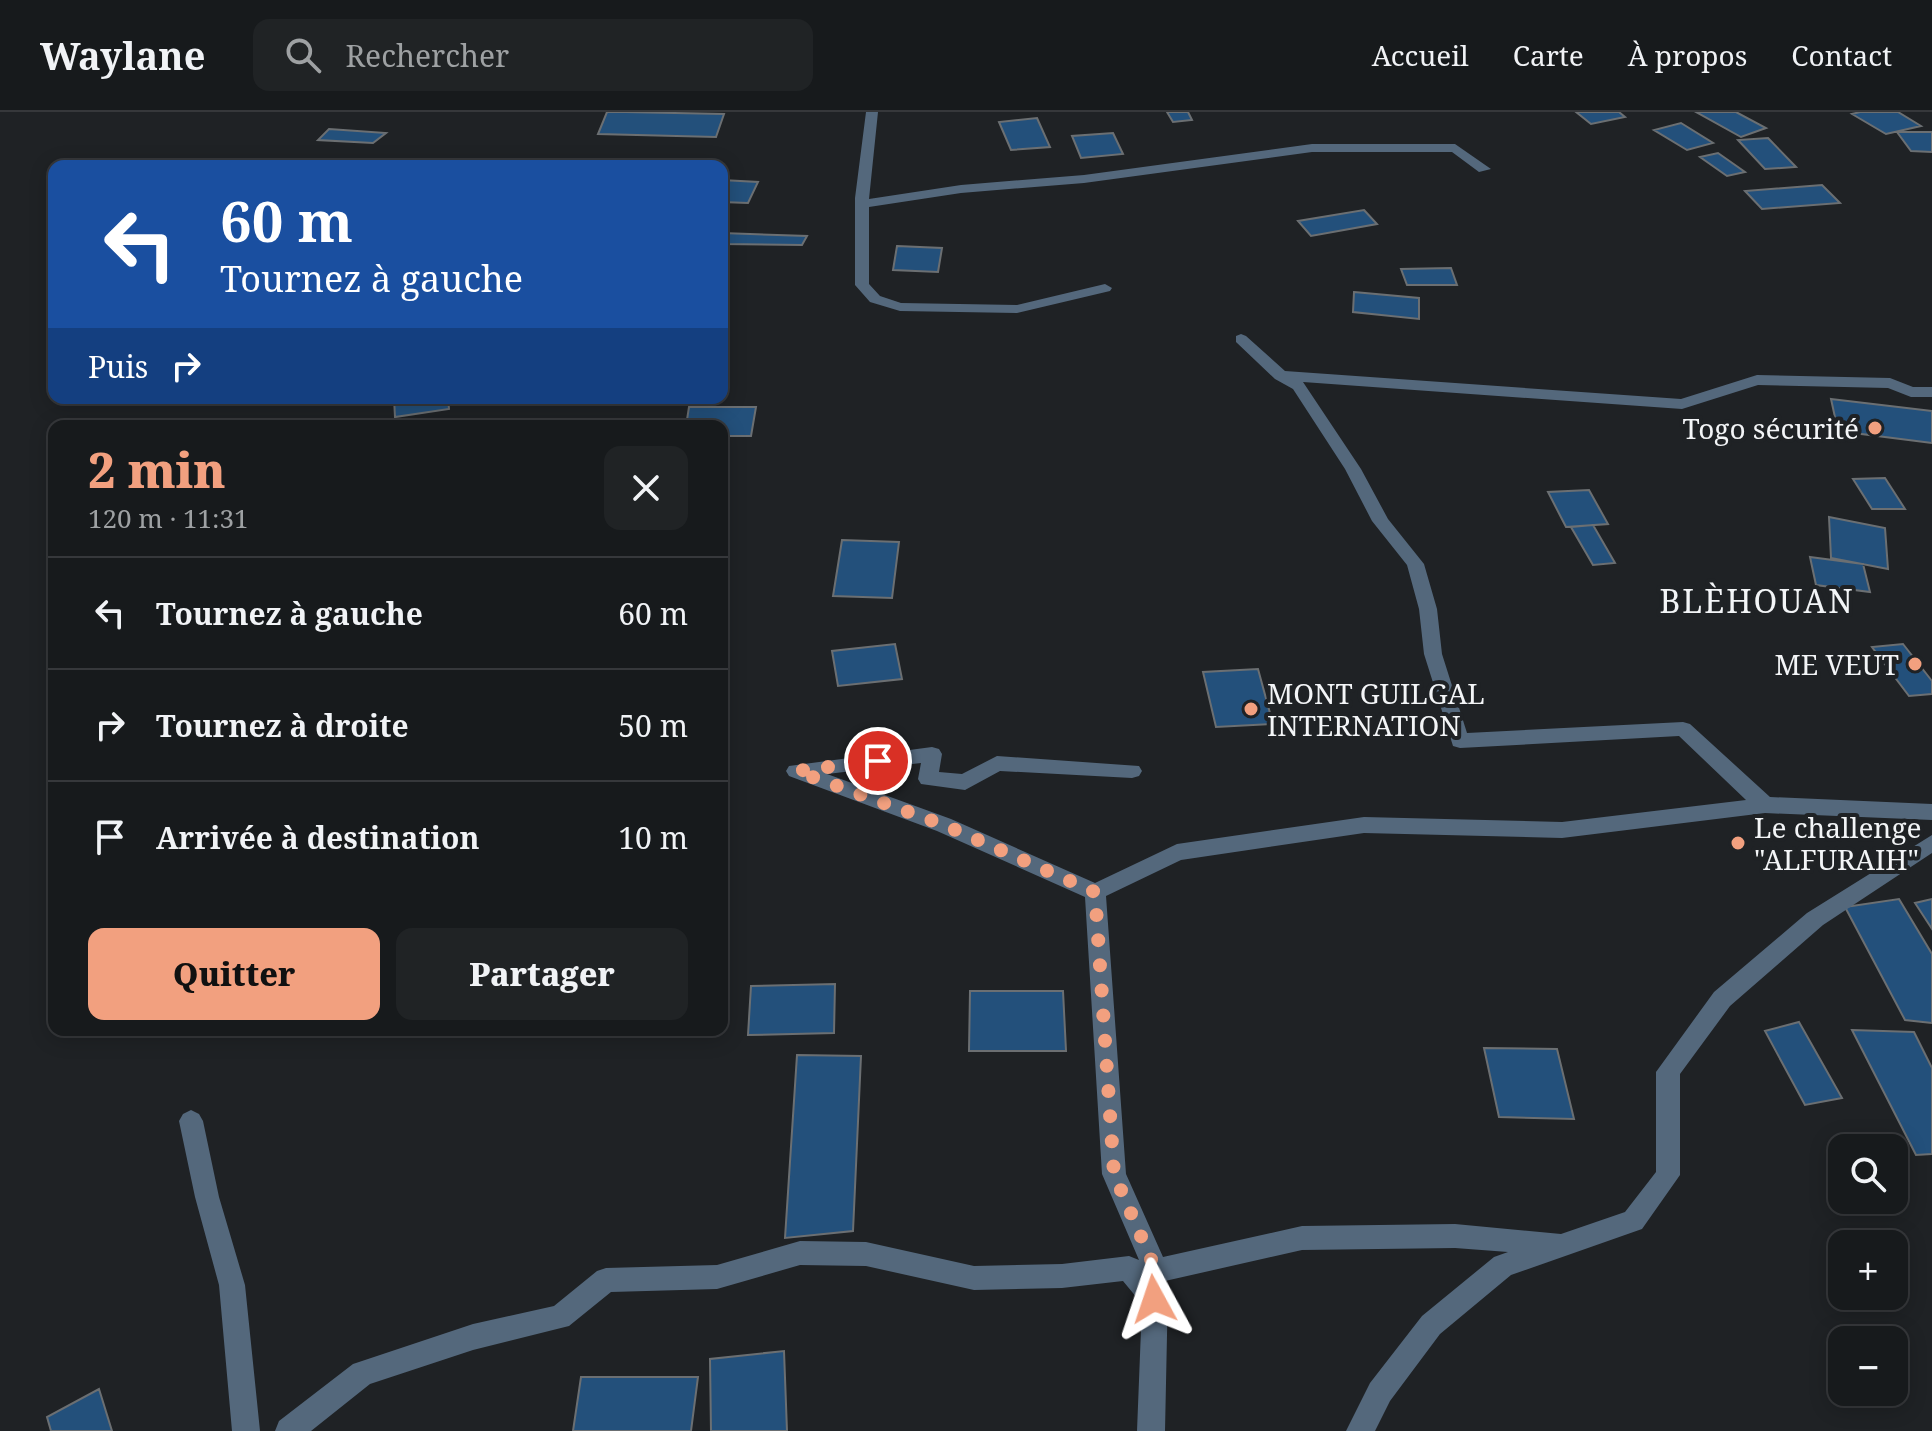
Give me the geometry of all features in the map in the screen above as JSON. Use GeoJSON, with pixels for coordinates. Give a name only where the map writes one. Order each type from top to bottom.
{"type":"FeatureCollection","features":[{"type":"Feature","properties":{"kind":"street"},"geometry":{"type":"LineString","coordinates":[[872,112],[863,204],[862,285],[875,299],[900,307],[1017,309],[1105,288]]}},
{"type":"Feature","properties":{"kind":"street"},"geometry":{"type":"LineString","coordinates":[[863,204],[961,189],[1084,179],[1312,148],[1455,148],[1484,169]]}},
{"type":"Feature","properties":{"kind":"street"},"geometry":{"type":"LineString","coordinates":[[1241,339],[1281,376],[1299,386],[1353,469],[1381,521],[1415,564],[1428,609],[1433,654],[1460,741],[1683,729],[1765,805]]}},
{"type":"Feature","properties":{"kind":"street"},"geometry":{"type":"LineString","coordinates":[[1281,376],[1682,404],[1757,380],[1890,383],[1911,392],[1932,392]]}},
{"type":"Feature","properties":{"kind":"street"},"geometry":{"type":"LineString","coordinates":[[1132,771],[997,763],[965,782],[928,779],[932,754],[796,771],[944,825],[1095,892],[1177,852],[1364,825],[1562,830],[1765,805],[1932,812]]}},
{"type":"Feature","properties":{"kind":"street"},"geometry":{"type":"LineString","coordinates":[[1360,1431],[1380,1392],[1431,1325],[1503,1266],[1633,1221],[1668,1175],[1668,1072],[1722,999],[1815,919],[1932,843]]}},
{"type":"Feature","properties":{"kind":"street"},"geometry":{"type":"LineString","coordinates":[[1095,892],[1114,1174],[1156,1271],[1151,1431]]}},
{"type":"Feature","properties":{"kind":"street"},"geometry":{"type":"LineString","coordinates":[[191,1121],[207,1197],[232,1285],[246,1431]]}},
{"type":"Feature","properties":{"kind":"street"},"geometry":{"type":"LineString","coordinates":[[1156,1271],[1302,1238],[1455,1236],[1558,1245]]}},
{"type":"Feature","properties":{"kind":"street"},"geometry":{"type":"LineString","coordinates":[[289,1431],[362,1373],[473,1337],[560,1317],[606,1280],[717,1277],[800,1253],[866,1254],[974,1278],[1062,1276],[1129,1268],[1154,1299]]}},
{"type":"Feature","properties":{"kind":"building"},"geometry":{"type":"Polygon","coordinates":[[[607,112],[724,114],[716,137],[598,134],[607,112]]]}},
{"type":"Feature","properties":{"kind":"building"},"geometry":{"type":"Polygon","coordinates":[[[1167,112],[1188,112],[1192,120],[1173,122],[1167,112]]]}},
{"type":"Feature","properties":{"kind":"building"},"geometry":{"type":"Polygon","coordinates":[[[1576,112],[1619,112],[1625,117],[1591,124],[1576,112]]]}},
{"type":"Feature","properties":{"kind":"building"},"geometry":{"type":"Polygon","coordinates":[[[1696,112],[1736,112],[1766,128],[1741,137],[1696,112]]]}},
{"type":"Feature","properties":{"kind":"building"},"geometry":{"type":"Polygon","coordinates":[[[1898,112],[1921,126],[1886,134],[1852,114],[1898,112]]]}},
{"type":"Feature","properties":{"kind":"building"},"geometry":{"type":"Polygon","coordinates":[[[1037,118],[1050,147],[1011,150],[999,122],[1037,118]]]}},
{"type":"Feature","properties":{"kind":"building"},"geometry":{"type":"Polygon","coordinates":[[[1681,123],[1713,143],[1687,150],[1654,130],[1681,123]]]}},
{"type":"Feature","properties":{"kind":"building"},"geometry":{"type":"Polygon","coordinates":[[[329,129],[386,133],[373,143],[318,140],[329,129]]]}},
{"type":"Feature","properties":{"kind":"building"},"geometry":{"type":"Polygon","coordinates":[[[1897,132],[1932,132],[1932,152],[1911,151],[1897,132]]]}},
{"type":"Feature","properties":{"kind":"building"},"geometry":{"type":"Polygon","coordinates":[[[1113,133],[1123,154],[1081,158],[1072,136],[1113,133]]]}},
{"type":"Feature","properties":{"kind":"building"},"geometry":{"type":"Polygon","coordinates":[[[1768,138],[1796,167],[1765,169],[1738,140],[1768,138]]]}},
{"type":"Feature","properties":{"kind":"building"},"geometry":{"type":"Polygon","coordinates":[[[1718,153],[1745,172],[1727,176],[1700,157],[1718,153]]]}},
{"type":"Feature","properties":{"kind":"building"},"geometry":{"type":"Polygon","coordinates":[[[728,180],[758,182],[748,203],[728,202],[728,180]]]}},
{"type":"Feature","properties":{"kind":"building"},"geometry":{"type":"Polygon","coordinates":[[[1822,185],[1840,203],[1762,209],[1745,191],[1822,185]]]}},
{"type":"Feature","properties":{"kind":"building"},"geometry":{"type":"Polygon","coordinates":[[[1364,210],[1377,224],[1311,236],[1298,221],[1364,210]]]}},
{"type":"Feature","properties":{"kind":"building"},"geometry":{"type":"Polygon","coordinates":[[[728,233],[807,236],[802,245],[728,244],[728,233]]]}},
{"type":"Feature","properties":{"kind":"building"},"geometry":{"type":"Polygon","coordinates":[[[897,246],[942,248],[938,272],[893,270],[897,246]]]}},
{"type":"Feature","properties":{"kind":"building"},"geometry":{"type":"Polygon","coordinates":[[[1451,268],[1457,285],[1407,285],[1401,269],[1451,268]]]}},
{"type":"Feature","properties":{"kind":"building"},"geometry":{"type":"Polygon","coordinates":[[[1354,292],[1419,298],[1419,319],[1353,312],[1354,292]]]}},
{"type":"Feature","properties":{"kind":"building"},"geometry":{"type":"Polygon","coordinates":[[[1831,399],[1932,411],[1932,443],[1838,431],[1831,399]]]}},
{"type":"Feature","properties":{"kind":"building"},"geometry":{"type":"Polygon","coordinates":[[[394,404],[449,404],[449,409],[395,417],[394,404]]]}},
{"type":"Feature","properties":{"kind":"building"},"geometry":{"type":"Polygon","coordinates":[[[689,407],[756,407],[751,436],[728,436],[728,420],[687,420],[689,407]]]}},
{"type":"Feature","properties":{"kind":"building"},"geometry":{"type":"Polygon","coordinates":[[[1885,478],[1905,509],[1872,509],[1853,479],[1885,478]]]}},
{"type":"Feature","properties":{"kind":"building"},"geometry":{"type":"Polygon","coordinates":[[[1589,490],[1608,524],[1566,527],[1548,492],[1589,490]]]}},
{"type":"Feature","properties":{"kind":"building"},"geometry":{"type":"Polygon","coordinates":[[[1829,517],[1885,528],[1888,569],[1831,558],[1829,517]]]}},
{"type":"Feature","properties":{"kind":"building"},"geometry":{"type":"Polygon","coordinates":[[[1593,525],[1615,563],[1593,565],[1571,527],[1593,525]]]}},
{"type":"Feature","properties":{"kind":"building"},"geometry":{"type":"Polygon","coordinates":[[[842,540],[899,542],[892,598],[833,596],[842,540]]]}},
{"type":"Feature","properties":{"kind":"building"},"geometry":{"type":"Polygon","coordinates":[[[1810,557],[1863,564],[1870,592],[1816,585],[1810,557]]]}},
{"type":"Feature","properties":{"kind":"building"},"geometry":{"type":"Polygon","coordinates":[[[895,644],[902,679],[838,686],[832,651],[895,644]]]}},
{"type":"Feature","properties":{"kind":"building"},"geometry":{"type":"Polygon","coordinates":[[[1903,644],[1932,681],[1932,694],[1909,696],[1872,647],[1903,644]]]}},
{"type":"Feature","properties":{"kind":"building"},"geometry":{"type":"Polygon","coordinates":[[[1258,669],[1273,724],[1216,727],[1203,672],[1258,669]]]}},
{"type":"Feature","properties":{"kind":"building"},"geometry":{"type":"Polygon","coordinates":[[[1899,899],[1932,954],[1932,1023],[1905,1020],[1845,907],[1899,899]]]}},
{"type":"Feature","properties":{"kind":"building"},"geometry":{"type":"Polygon","coordinates":[[[1932,899],[1932,929],[1915,903],[1932,899]]]}},
{"type":"Feature","properties":{"kind":"building"},"geometry":{"type":"Polygon","coordinates":[[[835,984],[834,1033],[748,1035],[751,986],[835,984]]]}},
{"type":"Feature","properties":{"kind":"building"},"geometry":{"type":"Polygon","coordinates":[[[970,991],[1063,991],[1066,1051],[969,1051],[970,991]]]}},
{"type":"Feature","properties":{"kind":"building"},"geometry":{"type":"Polygon","coordinates":[[[1799,1022],[1842,1098],[1805,1105],[1765,1031],[1799,1022]]]}},
{"type":"Feature","properties":{"kind":"building"},"geometry":{"type":"Polygon","coordinates":[[[1852,1030],[1914,1032],[1932,1068],[1932,1154],[1916,1155],[1908,1134],[1905,1134],[1852,1030]]]}},
{"type":"Feature","properties":{"kind":"building"},"geometry":{"type":"Polygon","coordinates":[[[1484,1048],[1557,1049],[1574,1119],[1499,1117],[1484,1048]]]}},
{"type":"Feature","properties":{"kind":"building"},"geometry":{"type":"Polygon","coordinates":[[[797,1055],[861,1056],[853,1231],[785,1238],[797,1055]]]}},
{"type":"Feature","properties":{"kind":"building"},"geometry":{"type":"Polygon","coordinates":[[[784,1351],[787,1431],[711,1431],[710,1359],[784,1351]]]}},
{"type":"Feature","properties":{"kind":"building"},"geometry":{"type":"Polygon","coordinates":[[[581,1377],[698,1377],[691,1431],[573,1431],[581,1377]]]}},
{"type":"Feature","properties":{"kind":"building"},"geometry":{"type":"Polygon","coordinates":[[[99,1389],[112,1431],[51,1431],[47,1417],[99,1389]]]}},
{"type":"Feature","properties":{"kind":"place","name":"Togo sécurité"},"geometry":{"type":"Point","coordinates":[1875,428]}},
{"type":"Feature","properties":{"kind":"place","name":"ME VEUT"},"geometry":{"type":"Point","coordinates":[1915,664]}},
{"type":"Feature","properties":{"kind":"place","name":"MONT GUILGAL INTERNATION"},"geometry":{"type":"Point","coordinates":[1251,709]}},
{"type":"Feature","properties":{"kind":"place","name":"Le challenge \"ALFURAIH\""},"geometry":{"type":"Point","coordinates":[1738,843]}},
{"type":"Feature","properties":{"kind":"district","name":"BLÈHOUAN"},"geometry":{"type":"Point","coordinates":[1757,600]}},
{"type":"Feature","properties":{"kind":"route"},"geometry":{"type":"LineString","coordinates":[[878,761],[796,771],[944,825],[1095,892],[1114,1174],[1156,1271],[1154,1299]]}}]}
